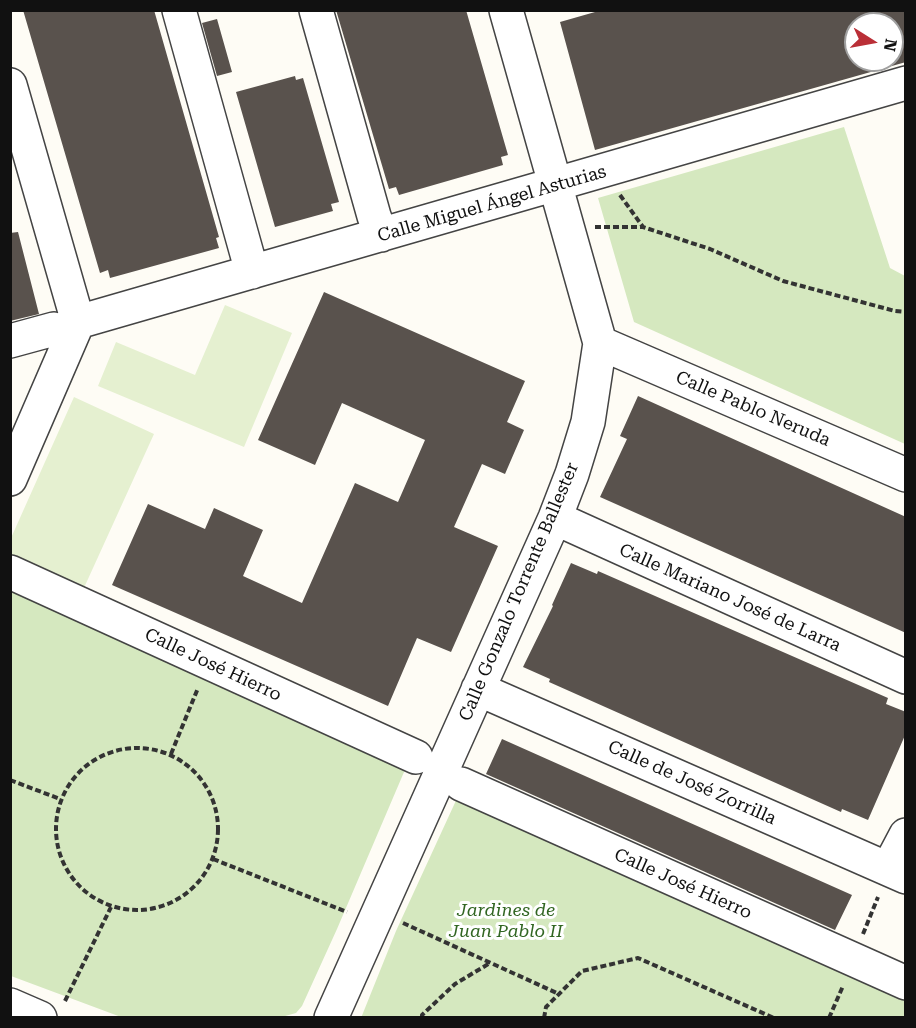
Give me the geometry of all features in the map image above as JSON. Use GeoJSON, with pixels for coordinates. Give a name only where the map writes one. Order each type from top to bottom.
{"type":"FeatureCollection","features":[{"type":"Feature","properties":{"kind":"street"},"geometry":{"type":"LineString","coordinates":[[179,10],[252,272]]}},
{"type":"Feature","properties":{"kind":"street"},"geometry":{"type":"LineString","coordinates":[[316,10],[381,235]]}},
{"type":"Feature","properties":{"kind":"street","name":"Calle Gonzalo Torrente Ballester"},"geometry":{"type":"LineString","coordinates":[[331,1017],[555,518],[588,422],[600,343],[506,10]]}},
{"type":"Feature","properties":{"kind":"street","name":"Calle Miguel Ángel Asturias"},"geometry":{"type":"LineString","coordinates":[[10,341],[906,83]]}},
{"type":"Feature","properties":{"kind":"street"},"geometry":{"type":"LineString","coordinates":[[10,86],[66,326],[10,479]]}},
{"type":"Feature","properties":{"kind":"street","name":"Calle Pablo Neruda"},"geometry":{"type":"LineString","coordinates":[[600,343],[906,475]]}},
{"type":"Feature","properties":{"kind":"street","name":"Calle Mariano José de Larra"},"geometry":{"type":"LineString","coordinates":[[555,518],[906,677]]}},
{"type":"Feature","properties":{"kind":"street","name":"Calle José Hierro"},"geometry":{"type":"LineString","coordinates":[[10,572],[416,757]]}},
{"type":"Feature","properties":{"kind":"street","name":"Calle de José Zorrilla"},"geometry":{"type":"LineString","coordinates":[[478,689],[891,880]]}},
{"type":"Feature","properties":{"kind":"street","name":"Calle José Hierro"},"geometry":{"type":"LineString","coordinates":[[461,784],[906,983]]}},
{"type":"Feature","properties":{"kind":"street"},"geometry":{"type":"LineString","coordinates":[[891,880],[906,835]]}},
{"type":"Feature","properties":{"kind":"street"},"geometry":{"type":"LineString","coordinates":[[10,1005],[52,1009]]}},
{"type":"Feature","properties":{"kind":"path"},"geometry":{"type":"LineString","coordinates":[[615,188],[643,227]]}},
{"type":"Feature","properties":{"kind":"path"},"geometry":{"type":"LineString","coordinates":[[594,227],[643,227],[710,249],[783,281],[906,312]]}},
{"type":"Feature","properties":{"kind":"path"},"geometry":{"type":"LineString","coordinates":[[171,754],[208,663]]}},
{"type":"Feature","properties":{"kind":"path"},"geometry":{"type":"LineString","coordinates":[[145,747],[171,754],[192,768],[207,787],[214,802],[219,835],[213,859],[201,880],[183,898],[160,908],[136,911],[111,907],[88,895],[69,876],[58,852],[55,825],[60,799],[74,777],[94,759],[111,752],[119,749],[145,747]]}},
{"type":"Feature","properties":{"kind":"path"},"geometry":{"type":"LineString","coordinates":[[10,780],[60,799]]}},
{"type":"Feature","properties":{"kind":"path"},"geometry":{"type":"LineString","coordinates":[[213,859],[348,912]]}},
{"type":"Feature","properties":{"kind":"path"},"geometry":{"type":"LineString","coordinates":[[854,960],[891,880]]}},
{"type":"Feature","properties":{"kind":"path"},"geometry":{"type":"LineString","coordinates":[[52,1009],[111,907]]}},
{"type":"Feature","properties":{"kind":"path"},"geometry":{"type":"LineString","coordinates":[[398,919],[559,994]]}},
{"type":"Feature","properties":{"kind":"path"},"geometry":{"type":"LineString","coordinates":[[544,1017],[546,1007],[582,971],[638,958],[774,1017]]}},
{"type":"Feature","properties":{"kind":"path"},"geometry":{"type":"LineString","coordinates":[[422,1017],[455,984],[491,963]]}},
{"type":"Feature","properties":{"kind":"green space"},"geometry":{"type":"Polygon","coordinates":[[[844,127],[890,268],[905,276],[905,444],[634,322],[598,198],[844,127]]]}},
{"type":"Feature","properties":{"kind":"green space"},"geometry":{"type":"Polygon","coordinates":[[[225,305],[292,333],[244,447],[98,386],[116,342],[195,375],[225,305]]]}},
{"type":"Feature","properties":{"kind":"green space"},"geometry":{"type":"Polygon","coordinates":[[[74,397],[154,434],[83,590],[11,557],[11,538],[74,397]]]}},
{"type":"Feature","properties":{"kind":"green space"},"geometry":{"type":"Polygon","coordinates":[[[10,579],[410,758],[337,929],[302,1006],[296,1013],[278,1018],[121,1017],[11,976],[10,579]]]}},
{"type":"Feature","properties":{"kind":"green space","name":"Jardines de Juan Pablo II"},"geometry":{"type":"Polygon","coordinates":[[[459,794],[906,997],[905,1018],[361,1018],[396,931],[459,794]]]}},
{"type":"Feature","properties":{"kind":"building"},"geometry":{"type":"Polygon","coordinates":[[[23,10],[154,10],[219,237],[216,238],[219,248],[110,278],[108,270],[100,273],[23,10]]]}},
{"type":"Feature","properties":{"kind":"building"},"geometry":{"type":"Polygon","coordinates":[[[336,10],[466,10],[508,155],[501,157],[503,165],[399,195],[396,187],[389,189],[336,10]]]}},
{"type":"Feature","properties":{"kind":"building"},"geometry":{"type":"Polygon","coordinates":[[[602,10],[906,10],[906,62],[904,63],[904,12],[844,12],[844,72],[871,72],[595,150],[560,22],[602,10]]]}},
{"type":"Feature","properties":{"kind":"building"},"geometry":{"type":"Polygon","coordinates":[[[217,19],[232,72],[217,76],[202,23],[217,19]]]}},
{"type":"Feature","properties":{"kind":"building"},"geometry":{"type":"Polygon","coordinates":[[[295,76],[296,80],[303,78],[339,202],[331,204],[333,211],[275,227],[236,92],[295,76]]]}},
{"type":"Feature","properties":{"kind":"building"},"geometry":{"type":"Polygon","coordinates":[[[18,232],[39,314],[10,321],[10,233],[18,232]]]}},
{"type":"Feature","properties":{"kind":"building"},"geometry":{"type":"Polygon","coordinates":[[[324,292],[525,381],[507,422],[524,430],[505,474],[482,464],[454,527],[498,546],[451,652],[417,638],[388,706],[112,585],[148,504],[205,529],[214,508],[263,530],[243,576],[302,603],[355,483],[398,502],[425,440],[342,403],[315,465],[258,440],[324,292]]]}},
{"type":"Feature","properties":{"kind":"building"},"geometry":{"type":"Polygon","coordinates":[[[638,396],[906,517],[906,633],[600,497],[627,439],[620,436],[638,396]]]}},
{"type":"Feature","properties":{"kind":"building"},"geometry":{"type":"Polygon","coordinates":[[[571,563],[597,574],[598,571],[888,698],[886,704],[906,712],[906,733],[868,820],[842,809],[841,812],[549,682],[550,679],[523,667],[571,563]]]}},
{"type":"Feature","properties":{"kind":"building"},"geometry":{"type":"Polygon","coordinates":[[[502,739],[852,895],[835,930],[486,774],[502,739]]]}}]}
